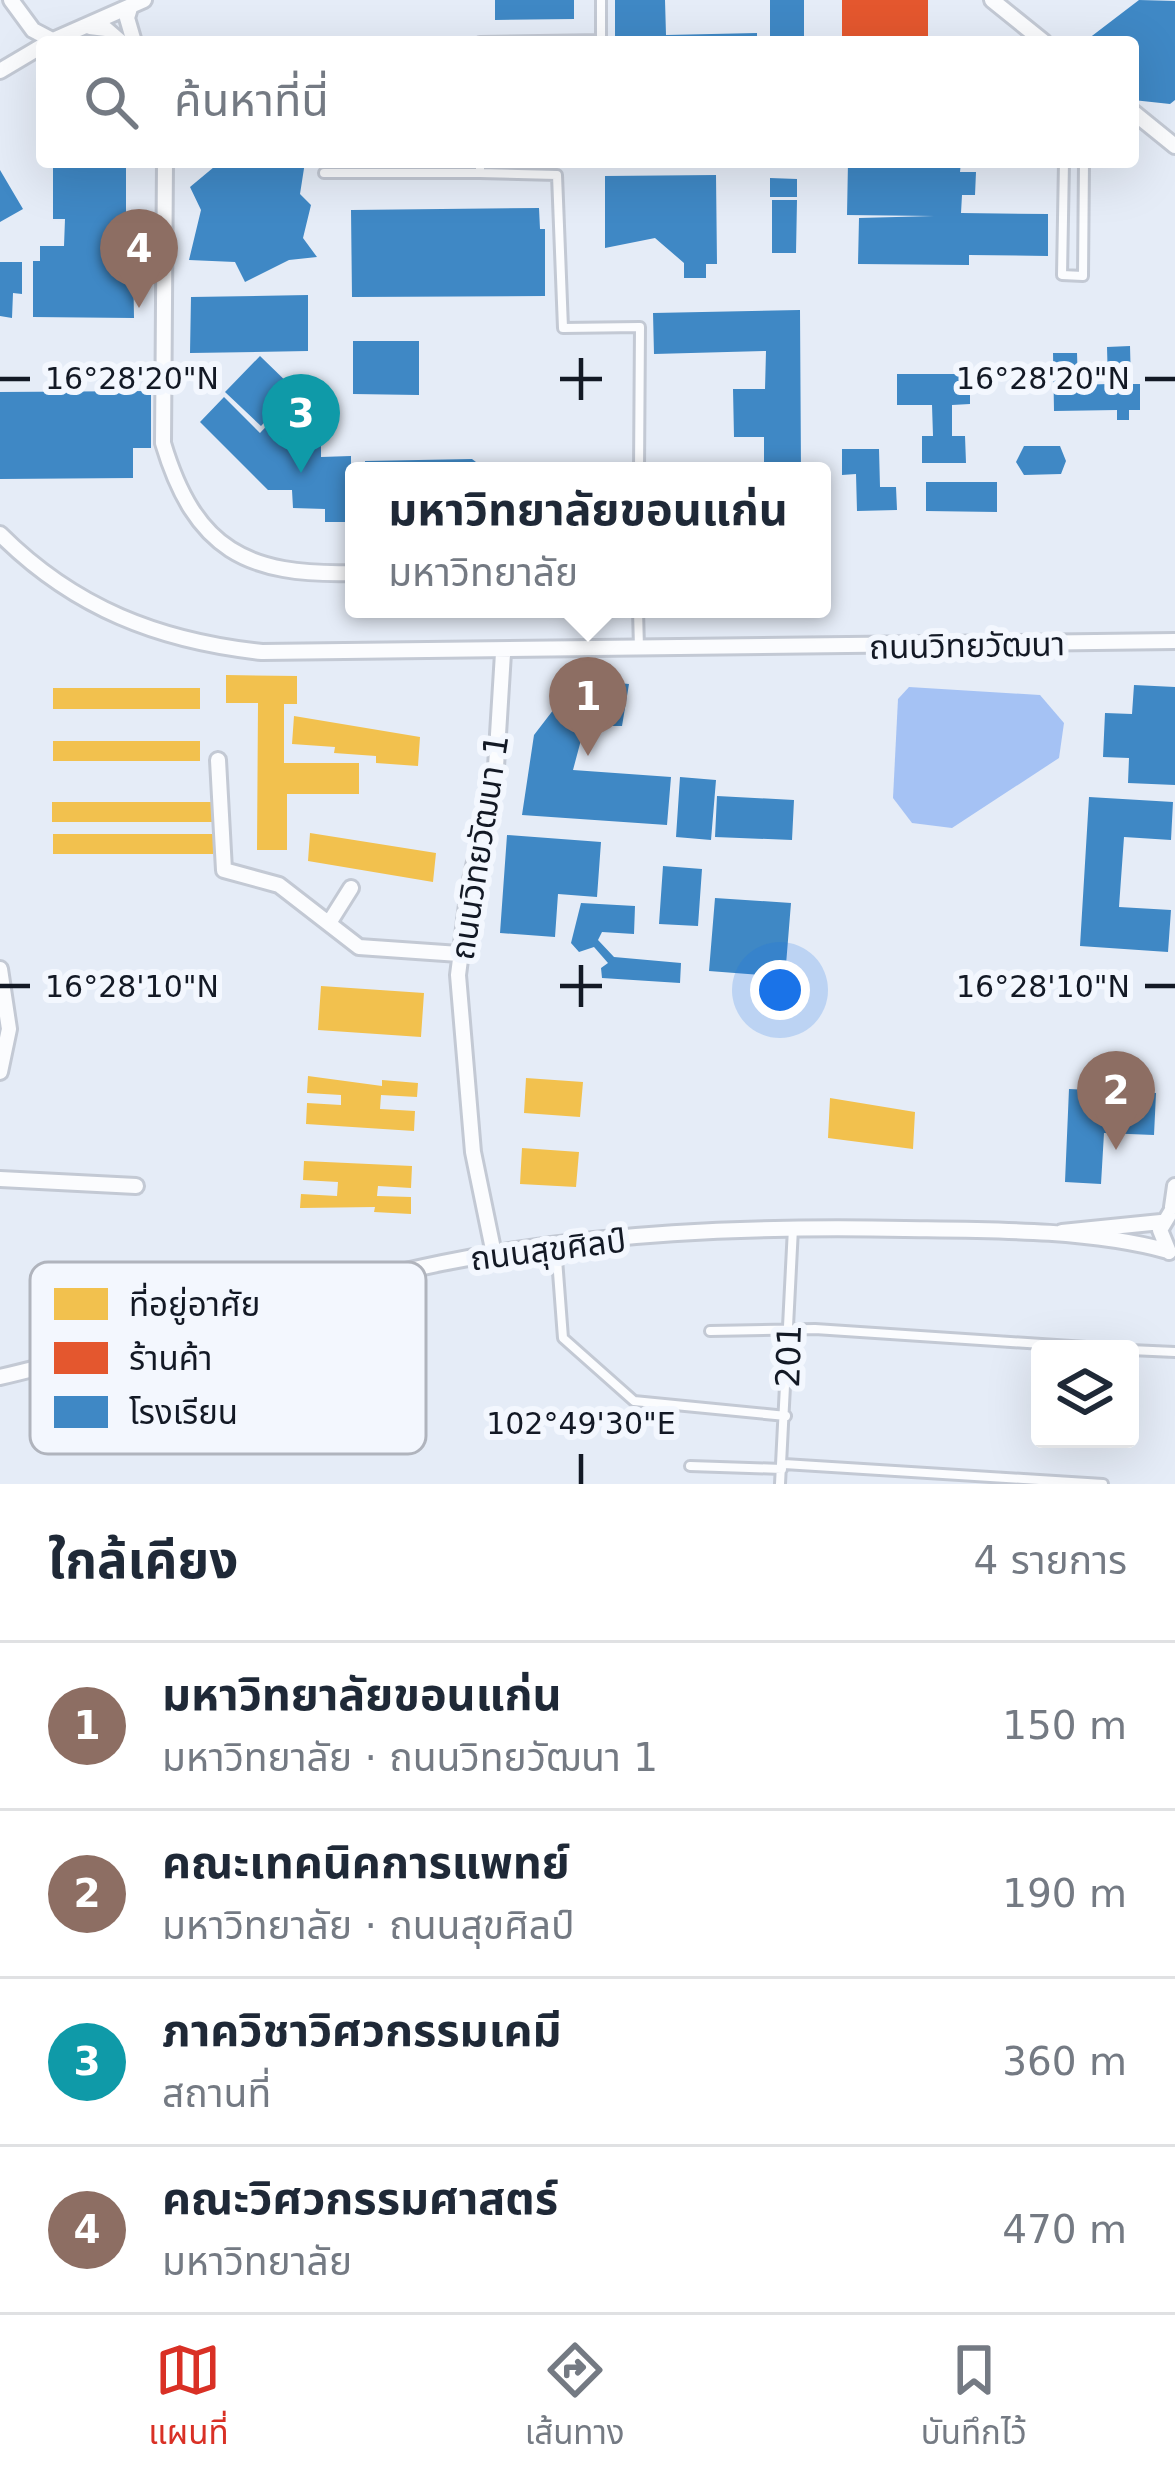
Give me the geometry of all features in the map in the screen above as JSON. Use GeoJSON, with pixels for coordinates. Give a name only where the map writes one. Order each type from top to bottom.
{"type":"FeatureCollection","features":[{"type":"Feature","properties":{"kind":"street"},"geometry":{"type":"LineString","coordinates":[[0,13],[9,0],[40,36]]}},
{"type":"Feature","properties":{"kind":"street"},"geometry":{"type":"LineString","coordinates":[[992,0],[1037,36]]}},
{"type":"Feature","properties":{"kind":"street"},"geometry":{"type":"LineString","coordinates":[[65,36],[137,4]]}},
{"type":"Feature","properties":{"kind":"street"},"geometry":{"type":"LineString","coordinates":[[132,36],[127,18],[137,4]]}},
{"type":"Feature","properties":{"kind":"street"},"geometry":{"type":"LineString","coordinates":[[87,27],[106,29],[114,36]]}},
{"type":"Feature","properties":{"kind":"street"},"geometry":{"type":"LineString","coordinates":[[0,71],[36,50]]}},
{"type":"Feature","properties":{"kind":"street"},"geometry":{"type":"LineString","coordinates":[[1139,117],[1175,146]]}},
{"type":"Feature","properties":{"kind":"street"},"geometry":{"type":"LineString","coordinates":[[164,168],[163,442],[178,487],[209,530],[249,562],[300,573],[345,574]]}},
{"type":"Feature","properties":{"kind":"street","name":"ถนนวิทยวัฒนา"},"geometry":{"type":"LineString","coordinates":[[0,534],[44,574],[91,605],[142,628],[206,645],[262,652],[503,653],[1175,641]]}},
{"type":"Feature","properties":{"kind":"street","name":"ถนนวิทยวัฒนา 1"},"geometry":{"type":"LineString","coordinates":[[494,1254],[462,1063],[459,954],[496,767],[503,653]]}},
{"type":"Feature","properties":{"kind":"street"},"geometry":{"type":"LineString","coordinates":[[218,760],[224,870],[279,885],[359,947],[459,954]]}},
{"type":"Feature","properties":{"kind":"street"},"geometry":{"type":"LineString","coordinates":[[329,923],[352,887]]}},
{"type":"Feature","properties":{"kind":"street"},"geometry":{"type":"LineString","coordinates":[[0,969],[9,1029],[0,1072]]}},
{"type":"Feature","properties":{"kind":"street"},"geometry":{"type":"LineString","coordinates":[[0,1179],[136,1186]]}},
{"type":"Feature","properties":{"kind":"street"},"geometry":{"type":"LineString","coordinates":[[1039,1234],[1161,1222],[1174,1206],[1175,1186]]}},
{"type":"Feature","properties":{"kind":"street"},"geometry":{"type":"LineString","coordinates":[[1039,1234],[1172,1254],[1161,1222]]}},
{"type":"Feature","properties":{"kind":"street","name":"ถนนสุขศิลป์"},"geometry":{"type":"LineString","coordinates":[[426,1268],[556,1246],[793,1227],[1039,1234]]}},
{"type":"Feature","properties":{"kind":"street","name":"ถนนสุขศิลป์"},"geometry":{"type":"LineString","coordinates":[[0,1377],[30,1369]]}},
{"type":"Feature","properties":{"kind":"lane"},"geometry":{"type":"LineString","coordinates":[[601,0],[601,36]]}},
{"type":"Feature","properties":{"kind":"lane"},"geometry":{"type":"LineString","coordinates":[[325,172],[450,168]]}},
{"type":"Feature","properties":{"kind":"lane"},"geometry":{"type":"LineString","coordinates":[[490,168],[557,175],[563,328],[640,328],[639,462]]}},
{"type":"Feature","properties":{"kind":"lane"},"geometry":{"type":"LineString","coordinates":[[1064,168],[1062,275],[1083,276],[1084,168]]}},
{"type":"Feature","properties":{"kind":"lane"},"geometry":{"type":"LineString","coordinates":[[638,618],[639,650]]}},
{"type":"Feature","properties":{"kind":"lane","name":"201"},"geometry":{"type":"LineString","coordinates":[[781,1484],[793,1227]]}},
{"type":"Feature","properties":{"kind":"lane"},"geometry":{"type":"LineString","coordinates":[[556,1246],[563,1338],[634,1400],[786,1417]]}},
{"type":"Feature","properties":{"kind":"lane"},"geometry":{"type":"LineString","coordinates":[[710,1331],[790,1330],[1031,1344]]}},
{"type":"Feature","properties":{"kind":"lane"},"geometry":{"type":"LineString","coordinates":[[1139,1350],[1175,1352]]}},
{"type":"Feature","properties":{"kind":"lane"},"geometry":{"type":"LineString","coordinates":[[690,1466],[783,1466],[1103,1484]]}},
{"type":"Feature","properties":{"kind":"water"},"geometry":{"type":"Polygon","coordinates":[[[909,687],[1040,695],[1064,723],[1059,758],[952,828],[912,823],[893,798],[898,699],[909,687]]]}},
{"type":"Feature","properties":{"kind":"building: ที่อยู่อาศัย"},"geometry":{"type":"Polygon","coordinates":[[[226,675],[297,676],[297,704],[284,704],[284,763],[359,763],[359,794],[287,794],[287,850],[257,850],[258,703],[226,703],[226,675]]]}},
{"type":"Feature","properties":{"kind":"building: ที่อยู่อาศัย"},"geometry":{"type":"Polygon","coordinates":[[[53,688],[200,688],[200,709],[53,709],[53,688]]]}},
{"type":"Feature","properties":{"kind":"building: ที่อยู่อาศัย"},"geometry":{"type":"Polygon","coordinates":[[[294,716],[420,737],[418,766],[376,763],[376,756],[334,753],[335,747],[292,744],[294,716]]]}},
{"type":"Feature","properties":{"kind":"building: ที่อยู่อาศัย"},"geometry":{"type":"Polygon","coordinates":[[[53,741],[200,741],[200,761],[53,761],[53,741]]]}},
{"type":"Feature","properties":{"kind":"building: ที่อยู่อาศัย"},"geometry":{"type":"Polygon","coordinates":[[[52,802],[212,802],[212,822],[52,822],[52,802]]]}},
{"type":"Feature","properties":{"kind":"building: ที่อยู่อาศัย"},"geometry":{"type":"Polygon","coordinates":[[[310,833],[436,853],[433,882],[308,861],[310,833]]]}},
{"type":"Feature","properties":{"kind":"building: ที่อยู่อาศัย"},"geometry":{"type":"Polygon","coordinates":[[[53,834],[213,834],[213,854],[53,854],[53,834]]]}},
{"type":"Feature","properties":{"kind":"building: ที่อยู่อาศัย"},"geometry":{"type":"Polygon","coordinates":[[[321,986],[424,993],[421,1037],[318,1030],[321,986]]]}},
{"type":"Feature","properties":{"kind":"building: ที่อยู่อาศัย"},"geometry":{"type":"Polygon","coordinates":[[[308,1076],[382,1086],[382,1080],[418,1083],[417,1097],[381,1095],[380,1109],[415,1111],[414,1131],[306,1124],[307,1103],[341,1105],[341,1095],[307,1093],[308,1076]]]}},
{"type":"Feature","properties":{"kind":"building: ที่อยู่อาศัย"},"geometry":{"type":"Polygon","coordinates":[[[526,1078],[583,1082],[580,1117],[524,1113],[526,1078]]]}},
{"type":"Feature","properties":{"kind":"building: ที่อยู่อาศัย"},"geometry":{"type":"Polygon","coordinates":[[[830,1098],[915,1112],[913,1149],[828,1138],[830,1098]]]}},
{"type":"Feature","properties":{"kind":"building: ที่อยู่อาศัย"},"geometry":{"type":"Polygon","coordinates":[[[522,1148],[579,1152],[576,1187],[520,1184],[522,1148]]]}},
{"type":"Feature","properties":{"kind":"building: ที่อยู่อาศัย"},"geometry":{"type":"Polygon","coordinates":[[[304,1161],[412,1166],[411,1188],[378,1186],[377,1196],[411,1197],[411,1214],[374,1212],[375,1207],[300,1208],[301,1194],[337,1196],[338,1182],[303,1180],[304,1161]]]}},
{"type":"Feature","properties":{"kind":"building: ร้านค้า"},"geometry":{"type":"Polygon","coordinates":[[[842,0],[928,0],[928,36],[842,36],[842,0]]]}},
{"type":"Feature","properties":{"kind":"building: โรงเรียน"},"geometry":{"type":"Polygon","coordinates":[[[495,0],[574,0],[574,19],[495,20],[495,0]]]}},
{"type":"Feature","properties":{"kind":"building: โรงเรียน"},"geometry":{"type":"Polygon","coordinates":[[[615,0],[665,0],[666,35],[757,33],[757,36],[615,36],[615,0]]]}},
{"type":"Feature","properties":{"kind":"building: โรงเรียน"},"geometry":{"type":"Polygon","coordinates":[[[770,0],[804,0],[804,36],[770,36],[770,0]]]}},
{"type":"Feature","properties":{"kind":"building: โรงเรียน"},"geometry":{"type":"Polygon","coordinates":[[[1139,0],[1175,1],[1175,100],[1170,104],[1139,101],[1139,36],[1092,36],[1139,0]]]}},
{"type":"Feature","properties":{"kind":"building: โรงเรียน"},"geometry":{"type":"Polygon","coordinates":[[[53,168],[126,168],[126,246],[106,246],[105,261],[133,261],[134,318],[33,317],[33,261],[40,261],[40,246],[64,246],[65,219],[53,219],[53,168]]]}},
{"type":"Feature","properties":{"kind":"building: โรงเรียน"},"geometry":{"type":"Polygon","coordinates":[[[213,168],[304,168],[300,194],[311,205],[303,238],[317,257],[289,260],[245,282],[235,262],[189,260],[201,210],[190,187],[213,168]]]}},
{"type":"Feature","properties":{"kind":"building: โรงเรียน"},"geometry":{"type":"Polygon","coordinates":[[[848,168],[960,168],[960,172],[976,172],[975,195],[962,195],[961,213],[1048,214],[1048,256],[969,255],[969,265],[858,264],[859,218],[934,216],[847,215],[848,168]]]}},
{"type":"Feature","properties":{"kind":"building: โรงเรียน"},"geometry":{"type":"Polygon","coordinates":[[[0,170],[23,209],[0,222],[0,170]]]}},
{"type":"Feature","properties":{"kind":"building: โรงเรียน"},"geometry":{"type":"Polygon","coordinates":[[[716,175],[717,264],[706,264],[706,278],[684,278],[684,263],[655,238],[605,248],[605,176],[716,175]]]}},
{"type":"Feature","properties":{"kind":"building: โรงเรียน"},"geometry":{"type":"Polygon","coordinates":[[[770,178],[797,179],[797,197],[770,197],[770,178]]]}},
{"type":"Feature","properties":{"kind":"building: โรงเรียน"},"geometry":{"type":"Polygon","coordinates":[[[772,200],[797,200],[796,253],[772,253],[772,200]]]}},
{"type":"Feature","properties":{"kind":"building: โรงเรียน"},"geometry":{"type":"Polygon","coordinates":[[[539,208],[540,229],[545,229],[545,296],[352,297],[351,210],[539,208]]]}},
{"type":"Feature","properties":{"kind":"building: โรงเรียน"},"geometry":{"type":"Polygon","coordinates":[[[0,262],[22,262],[22,294],[13,293],[12,318],[0,316],[0,262]]]}},
{"type":"Feature","properties":{"kind":"building: โรงเรียน"},"geometry":{"type":"Polygon","coordinates":[[[308,295],[308,351],[190,353],[191,297],[308,295]]]}},
{"type":"Feature","properties":{"kind":"building: โรงเรียน"},"geometry":{"type":"Polygon","coordinates":[[[800,310],[801,462],[764,462],[764,437],[734,437],[733,389],[765,389],[766,351],[654,354],[653,313],[800,310]]]}},
{"type":"Feature","properties":{"kind":"building: โรงเรียน"},"geometry":{"type":"Polygon","coordinates":[[[353,341],[419,341],[419,395],[353,394],[353,341]]]}},
{"type":"Feature","properties":{"kind":"building: โรงเรียน"},"geometry":{"type":"Polygon","coordinates":[[[1130,346],[1131,384],[1140,384],[1140,410],[1129,410],[1129,420],[1117,420],[1117,410],[1054,411],[1053,353],[1077,353],[1078,385],[1108,384],[1107,347],[1130,346]]]}},
{"type":"Feature","properties":{"kind":"building: โรงเรียน"},"geometry":{"type":"Polygon","coordinates":[[[260,356],[295,390],[261,426],[225,392],[260,356]]]}},
{"type":"Feature","properties":{"kind":"building: โรงเรียน"},"geometry":{"type":"Polygon","coordinates":[[[897,374],[970,374],[970,404],[952,405],[952,436],[965,436],[966,463],[922,463],[922,436],[933,436],[932,405],[897,405],[897,374]]]}},
{"type":"Feature","properties":{"kind":"building: โรงเรียน"},"geometry":{"type":"Polygon","coordinates":[[[151,391],[151,448],[133,448],[133,478],[0,479],[0,392],[151,391]]]}},
{"type":"Feature","properties":{"kind":"building: โรงเรียน"},"geometry":{"type":"Polygon","coordinates":[[[224,397],[260,433],[278,414],[295,430],[321,430],[321,457],[351,456],[351,462],[345,462],[345,522],[325,522],[325,509],[293,508],[292,490],[268,490],[200,422],[224,397]]]}},
{"type":"Feature","properties":{"kind":"building: โรงเรียน"},"geometry":{"type":"Polygon","coordinates":[[[1024,446],[1060,446],[1066,461],[1061,474],[1024,475],[1016,462],[1024,446]]]}},
{"type":"Feature","properties":{"kind":"building: โรงเรียน"},"geometry":{"type":"Polygon","coordinates":[[[842,449],[879,449],[880,487],[896,487],[897,510],[857,511],[856,474],[842,475],[842,449]]]}},
{"type":"Feature","properties":{"kind":"building: โรงเรียน"},"geometry":{"type":"Polygon","coordinates":[[[472,459],[476,462],[365,462],[472,459]]]}},
{"type":"Feature","properties":{"kind":"building: โรงเรียน"},"geometry":{"type":"Polygon","coordinates":[[[926,482],[997,482],[997,512],[926,511],[926,482]]]}},
{"type":"Feature","properties":{"kind":"building: โรงเรียน"},"geometry":{"type":"Polygon","coordinates":[[[607,682],[629,684],[622,726],[600,726],[581,740],[573,770],[671,777],[667,825],[522,815],[534,735],[564,696],[607,682]]]}},
{"type":"Feature","properties":{"kind":"building: โรงเรียน"},"geometry":{"type":"Polygon","coordinates":[[[1134,685],[1175,687],[1175,785],[1128,783],[1129,758],[1103,757],[1105,713],[1132,714],[1134,685]]]}},
{"type":"Feature","properties":{"kind":"building: โรงเรียน"},"geometry":{"type":"Polygon","coordinates":[[[680,777],[716,780],[711,840],[676,837],[680,777]]]}},
{"type":"Feature","properties":{"kind":"building: โรงเรียน"},"geometry":{"type":"Polygon","coordinates":[[[717,796],[794,800],[792,840],[715,837],[717,796]]]}},
{"type":"Feature","properties":{"kind":"building: โรงเรียน"},"geometry":{"type":"Polygon","coordinates":[[[1089,797],[1173,802],[1171,840],[1124,837],[1119,907],[1171,910],[1168,952],[1080,946],[1089,797]]]}},
{"type":"Feature","properties":{"kind":"building: โรงเรียน"},"geometry":{"type":"Polygon","coordinates":[[[507,835],[601,842],[597,897],[558,894],[555,937],[500,933],[507,835]]]}},
{"type":"Feature","properties":{"kind":"building: โรงเรียน"},"geometry":{"type":"Polygon","coordinates":[[[663,866],[702,869],[698,926],[659,924],[663,866]]]}},
{"type":"Feature","properties":{"kind":"building: โรงเรียน"},"geometry":{"type":"Polygon","coordinates":[[[715,898],[791,903],[785,977],[709,971],[715,898]]]}},
{"type":"Feature","properties":{"kind":"building: โรงเรียน"},"geometry":{"type":"Polygon","coordinates":[[[581,903],[635,906],[634,934],[602,932],[598,940],[614,957],[681,963],[680,983],[602,978],[601,968],[608,963],[594,947],[579,952],[571,943],[581,903]]]}},
{"type":"Feature","properties":{"kind":"building: โรงเรียน"},"geometry":{"type":"Polygon","coordinates":[[[1069,1089],[1156,1093],[1154,1135],[1104,1133],[1101,1184],[1065,1182],[1069,1089]]]}},
{"type":"Feature","properties":{"kind":"place","name":"คณะวิศวกรรมศาสตร์"},"geometry":{"type":"Point","coordinates":[139,308]}},
{"type":"Feature","properties":{"kind":"place","name":"ภาควิชาวิศวกรรมเคมี"},"geometry":{"type":"Point","coordinates":[301,473]}},
{"type":"Feature","properties":{"kind":"place","name":"มหาวิทยาลัยขอนแก่น"},"geometry":{"type":"Point","coordinates":[588,756]}},
{"type":"Feature","properties":{"kind":"place","name":"คณะเทคนิคการแพทย์"},"geometry":{"type":"Point","coordinates":[1116,1150]}}]}
